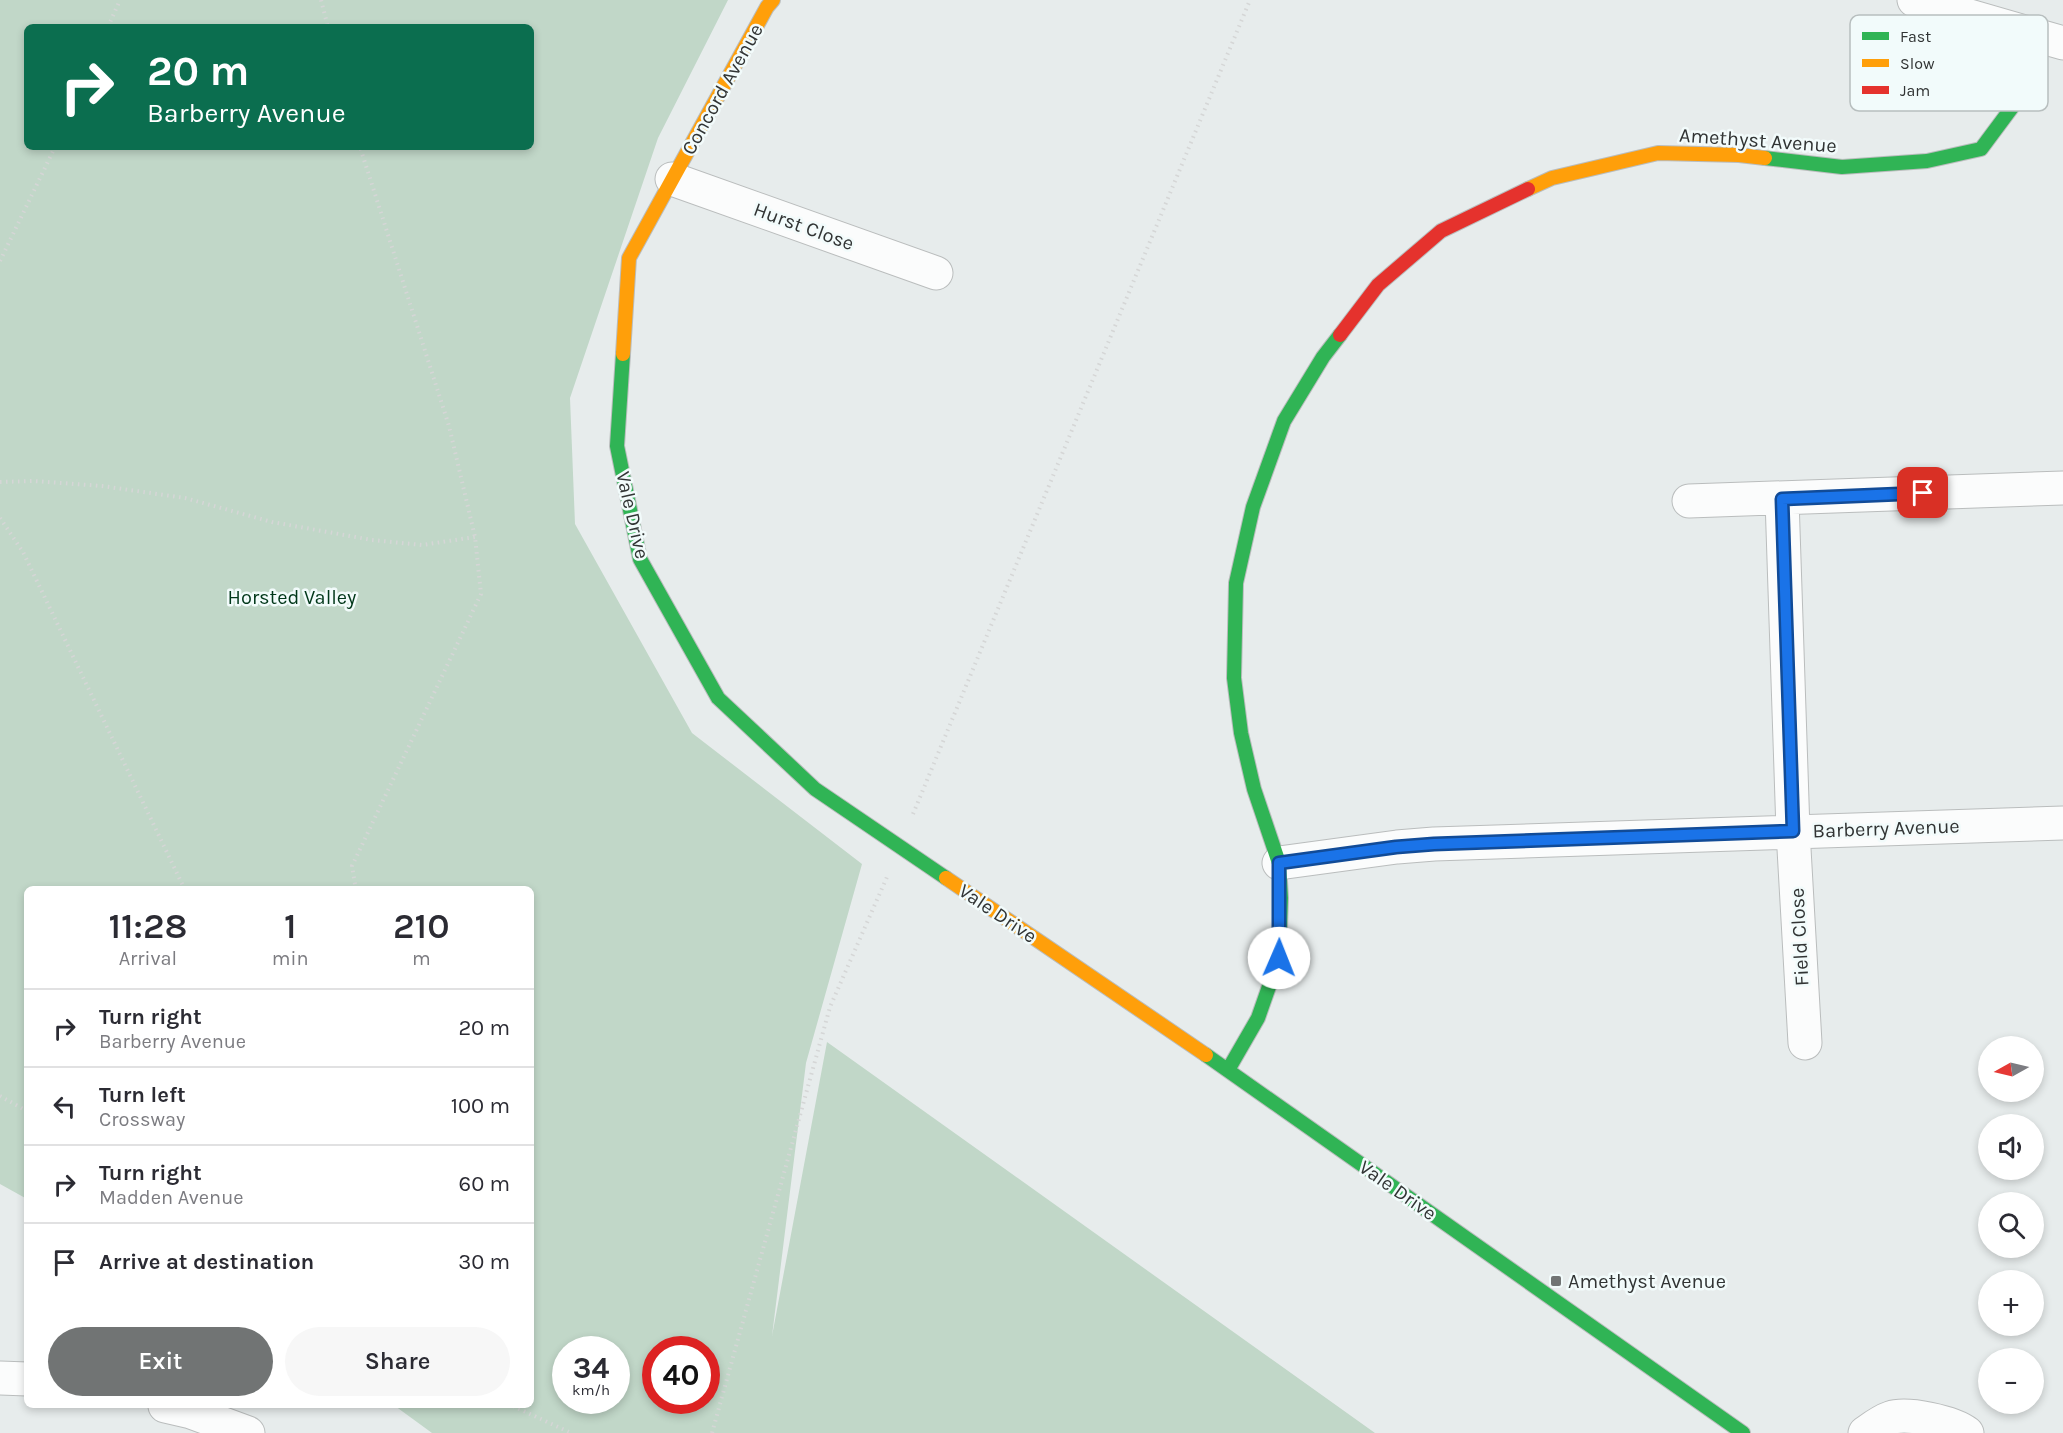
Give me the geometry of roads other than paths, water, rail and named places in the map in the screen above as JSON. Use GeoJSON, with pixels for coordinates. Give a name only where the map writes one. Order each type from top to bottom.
{"type":"FeatureCollection","features":[{"type":"Feature","properties":{"kind":"street","name":"Concord Avenue"},"geometry":{"type":"LineString","coordinates":[[672,179],[773,0]]}},
{"type":"Feature","properties":{"kind":"street"},"geometry":{"type":"LineString","coordinates":[[1914,0],[1965,15]]}},
{"type":"Feature","properties":{"kind":"street"},"geometry":{"type":"LineString","coordinates":[[2048,39],[2063,43]]}},
{"type":"Feature","properties":{"kind":"street","name":"Amethyst Avenue"},"geometry":{"type":"LineString","coordinates":[[1228,1070],[1258,1018],[1279,958],[1279,863],[1251,777],[1241,733],[1233,678],[1236,583],[1253,507],[1284,421],[1323,357],[1377,285],[1441,231],[1552,178],[1658,153],[1739,155],[1842,167],[1927,160],[1981,149],[2009,111]]}},
{"type":"Feature","properties":{"kind":"street","name":"Hurst Close"},"geometry":{"type":"LineString","coordinates":[[672,179],[936,273]]}},
{"type":"Feature","properties":{"kind":"street","name":"Vale Drive"},"geometry":{"type":"LineString","coordinates":[[672,179],[629,258],[617,446],[640,559],[718,698],[815,789],[1228,1070],[1743,1433]]}},
{"type":"Feature","properties":{"kind":"street"},"geometry":{"type":"LineString","coordinates":[[1689,501],[2063,488]]}},
{"type":"Feature","properties":{"kind":"street","name":"Field Close"},"geometry":{"type":"LineString","coordinates":[[1782,499],[1793,831],[1805,1043]]}},
{"type":"Feature","properties":{"kind":"street","name":"Barberry Avenue"},"geometry":{"type":"LineString","coordinates":[[1279,863],[1385,848],[1434,844],[2063,823]]}},
{"type":"Feature","properties":{"kind":"street"},"geometry":{"type":"LineString","coordinates":[[0,1378],[24,1379]]}},
{"type":"Feature","properties":{"kind":"street"},"geometry":{"type":"LineString","coordinates":[[174,1408],[248,1433]]}},
{"type":"Feature","properties":{"kind":"street"},"geometry":{"type":"LineString","coordinates":[[1865,1433],[1890,1418],[1923,1417],[1961,1428],[1967,1433]]}},
{"type":"Feature","properties":{"kind":"place","name":"Amethyst Avenue"},"geometry":{"type":"Point","coordinates":[1556,1281]}},
{"type":"Feature","properties":{"kind":"park label","name":"Horsted Valley"},"geometry":{"type":"Point","coordinates":[292,597]}}]}
